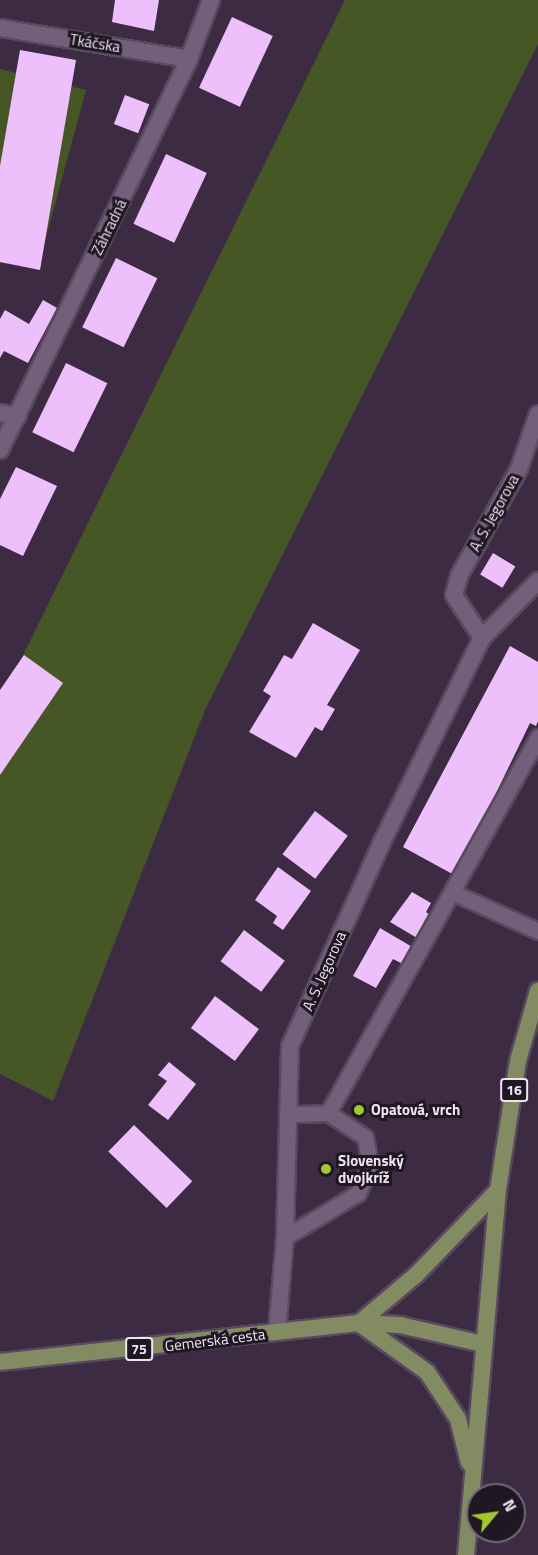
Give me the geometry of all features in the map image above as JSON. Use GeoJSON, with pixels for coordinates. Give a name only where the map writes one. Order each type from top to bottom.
{"type":"FeatureCollection","features":[{"type":"Feature","properties":{"kind":"main road","name":"16"},"geometry":{"type":"LineString","coordinates":[[466,1555],[498,1190],[518,1061],[538,991]]}},
{"type":"Feature","properties":{"kind":"main road"},"geometry":{"type":"LineString","coordinates":[[472,1478],[458,1419],[427,1372],[359,1323],[416,1275],[498,1190]]}},
{"type":"Feature","properties":{"kind":"main road","name":"Gemerská cesta"},"geometry":{"type":"LineString","coordinates":[[0,1362],[359,1323]]}},
{"type":"Feature","properties":{"kind":"main road","name":"75"},"geometry":{"type":"LineString","coordinates":[[359,1323],[400,1325],[483,1344]]}},
{"type":"Feature","properties":{"kind":"street","name":"Záhradná"},"geometry":{"type":"LineString","coordinates":[[0,450],[189,59],[211,0]]}},
{"type":"Feature","properties":{"kind":"street","name":"Tkáčska"},"geometry":{"type":"LineString","coordinates":[[0,28],[189,59]]}},
{"type":"Feature","properties":{"kind":"street"},"geometry":{"type":"LineString","coordinates":[[0,413],[18,416]]}},
{"type":"Feature","properties":{"kind":"street","name":"A. S. Jegorova"},"geometry":{"type":"LineString","coordinates":[[482,639],[454,595],[459,576],[519,469],[538,414]]}},
{"type":"Feature","properties":{"kind":"street","name":"A. S. Jegorova"},"geometry":{"type":"LineString","coordinates":[[277,1332],[285,1237],[290,1046],[381,844],[482,639],[538,581]]}},
{"type":"Feature","properties":{"kind":"lane"},"geometry":{"type":"LineString","coordinates":[[328,1113],[454,893],[538,737]]}},
{"type":"Feature","properties":{"kind":"lane"},"geometry":{"type":"LineString","coordinates":[[454,893],[538,931]]}},
{"type":"Feature","properties":{"kind":"lane"},"geometry":{"type":"LineString","coordinates":[[285,1237],[358,1193],[370,1165],[365,1137],[328,1113],[290,1114]]}},
{"type":"Feature","properties":{"kind":"green space"},"geometry":{"type":"Polygon","coordinates":[[[345,0],[538,0],[538,44],[205,710],[53,1101],[0,1074],[0,702],[345,0]]]}},
{"type":"Feature","properties":{"kind":"green space"},"geometry":{"type":"Polygon","coordinates":[[[0,69],[86,90],[38,267],[0,263],[0,69]]]}},
{"type":"Feature","properties":{"kind":"building"},"geometry":{"type":"Polygon","coordinates":[[[115,0],[159,0],[154,31],[112,22],[115,0]]]}},
{"type":"Feature","properties":{"kind":"building"},"geometry":{"type":"Polygon","coordinates":[[[232,17],[273,36],[240,107],[199,88],[232,17]]]}},
{"type":"Feature","properties":{"kind":"building"},"geometry":{"type":"Polygon","coordinates":[[[20,50],[76,60],[40,270],[0,262],[0,166],[20,50]]]}},
{"type":"Feature","properties":{"kind":"building"},"geometry":{"type":"Polygon","coordinates":[[[125,95],[149,104],[138,133],[114,124],[125,95]]]}},
{"type":"Feature","properties":{"kind":"building"},"geometry":{"type":"Polygon","coordinates":[[[166,154],[207,173],[174,243],[133,224],[166,154]]]}},
{"type":"Feature","properties":{"kind":"building"},"geometry":{"type":"Polygon","coordinates":[[[116,258],[157,278],[124,347],[82,327],[116,258]]]}},
{"type":"Feature","properties":{"kind":"building"},"geometry":{"type":"Polygon","coordinates":[[[43,300],[57,308],[28,363],[4,351],[0,358],[0,319],[5,310],[29,324],[43,300]]]}},
{"type":"Feature","properties":{"kind":"building"},"geometry":{"type":"Polygon","coordinates":[[[66,363],[107,383],[74,452],[32,432],[66,363]]]}},
{"type":"Feature","properties":{"kind":"building"},"geometry":{"type":"Polygon","coordinates":[[[16,467],[57,486],[23,556],[0,545],[0,499],[16,467]]]}},
{"type":"Feature","properties":{"kind":"building"},"geometry":{"type":"Polygon","coordinates":[[[493,553],[515,566],[502,588],[480,574],[493,553]]]}},
{"type":"Feature","properties":{"kind":"building"},"geometry":{"type":"Polygon","coordinates":[[[313,623],[360,650],[327,705],[335,709],[322,731],[315,727],[296,758],[249,732],[271,696],[263,691],[284,655],[292,659],[313,623]]]}},
{"type":"Feature","properties":{"kind":"building"},"geometry":{"type":"Polygon","coordinates":[[[510,646],[538,662],[538,721],[536,726],[530,723],[456,876],[403,847],[510,646]]]}},
{"type":"Feature","properties":{"kind":"building"},"geometry":{"type":"Polygon","coordinates":[[[24,655],[63,683],[0,775],[0,690],[24,655]]]}},
{"type":"Feature","properties":{"kind":"building"},"geometry":{"type":"Polygon","coordinates":[[[315,811],[348,836],[315,879],[283,854],[315,811]]]}},
{"type":"Feature","properties":{"kind":"building"},"geometry":{"type":"Polygon","coordinates":[[[278,867],[311,891],[283,930],[273,923],[277,916],[255,900],[278,867]]]}},
{"type":"Feature","properties":{"kind":"building"},"geometry":{"type":"Polygon","coordinates":[[[412,892],[431,903],[426,912],[430,915],[417,938],[390,922],[412,892]]]}},
{"type":"Feature","properties":{"kind":"building"},"geometry":{"type":"Polygon","coordinates":[[[380,928],[414,948],[403,964],[393,959],[376,988],[353,976],[380,928]]]}},
{"type":"Feature","properties":{"kind":"building"},"geometry":{"type":"Polygon","coordinates":[[[244,930],[285,961],[261,992],[221,961],[244,930]]]}},
{"type":"Feature","properties":{"kind":"building"},"geometry":{"type":"Polygon","coordinates":[[[215,996],[259,1029],[235,1061],[191,1028],[215,996]]]}},
{"type":"Feature","properties":{"kind":"building"},"geometry":{"type":"Polygon","coordinates":[[[169,1062],[196,1084],[168,1120],[148,1105],[167,1081],[158,1075],[169,1062]]]}},
{"type":"Feature","properties":{"kind":"building"},"geometry":{"type":"Polygon","coordinates":[[[134,1125],[192,1181],[167,1208],[108,1152],[134,1125]]]}},
{"type":"Feature","properties":{"kind":"place","name":"Opatová, vrch"},"geometry":{"type":"Point","coordinates":[359,1110]}},
{"type":"Feature","properties":{"kind":"place","name":"Slovenský dvojkríž"},"geometry":{"type":"Point","coordinates":[326,1169]}}]}
